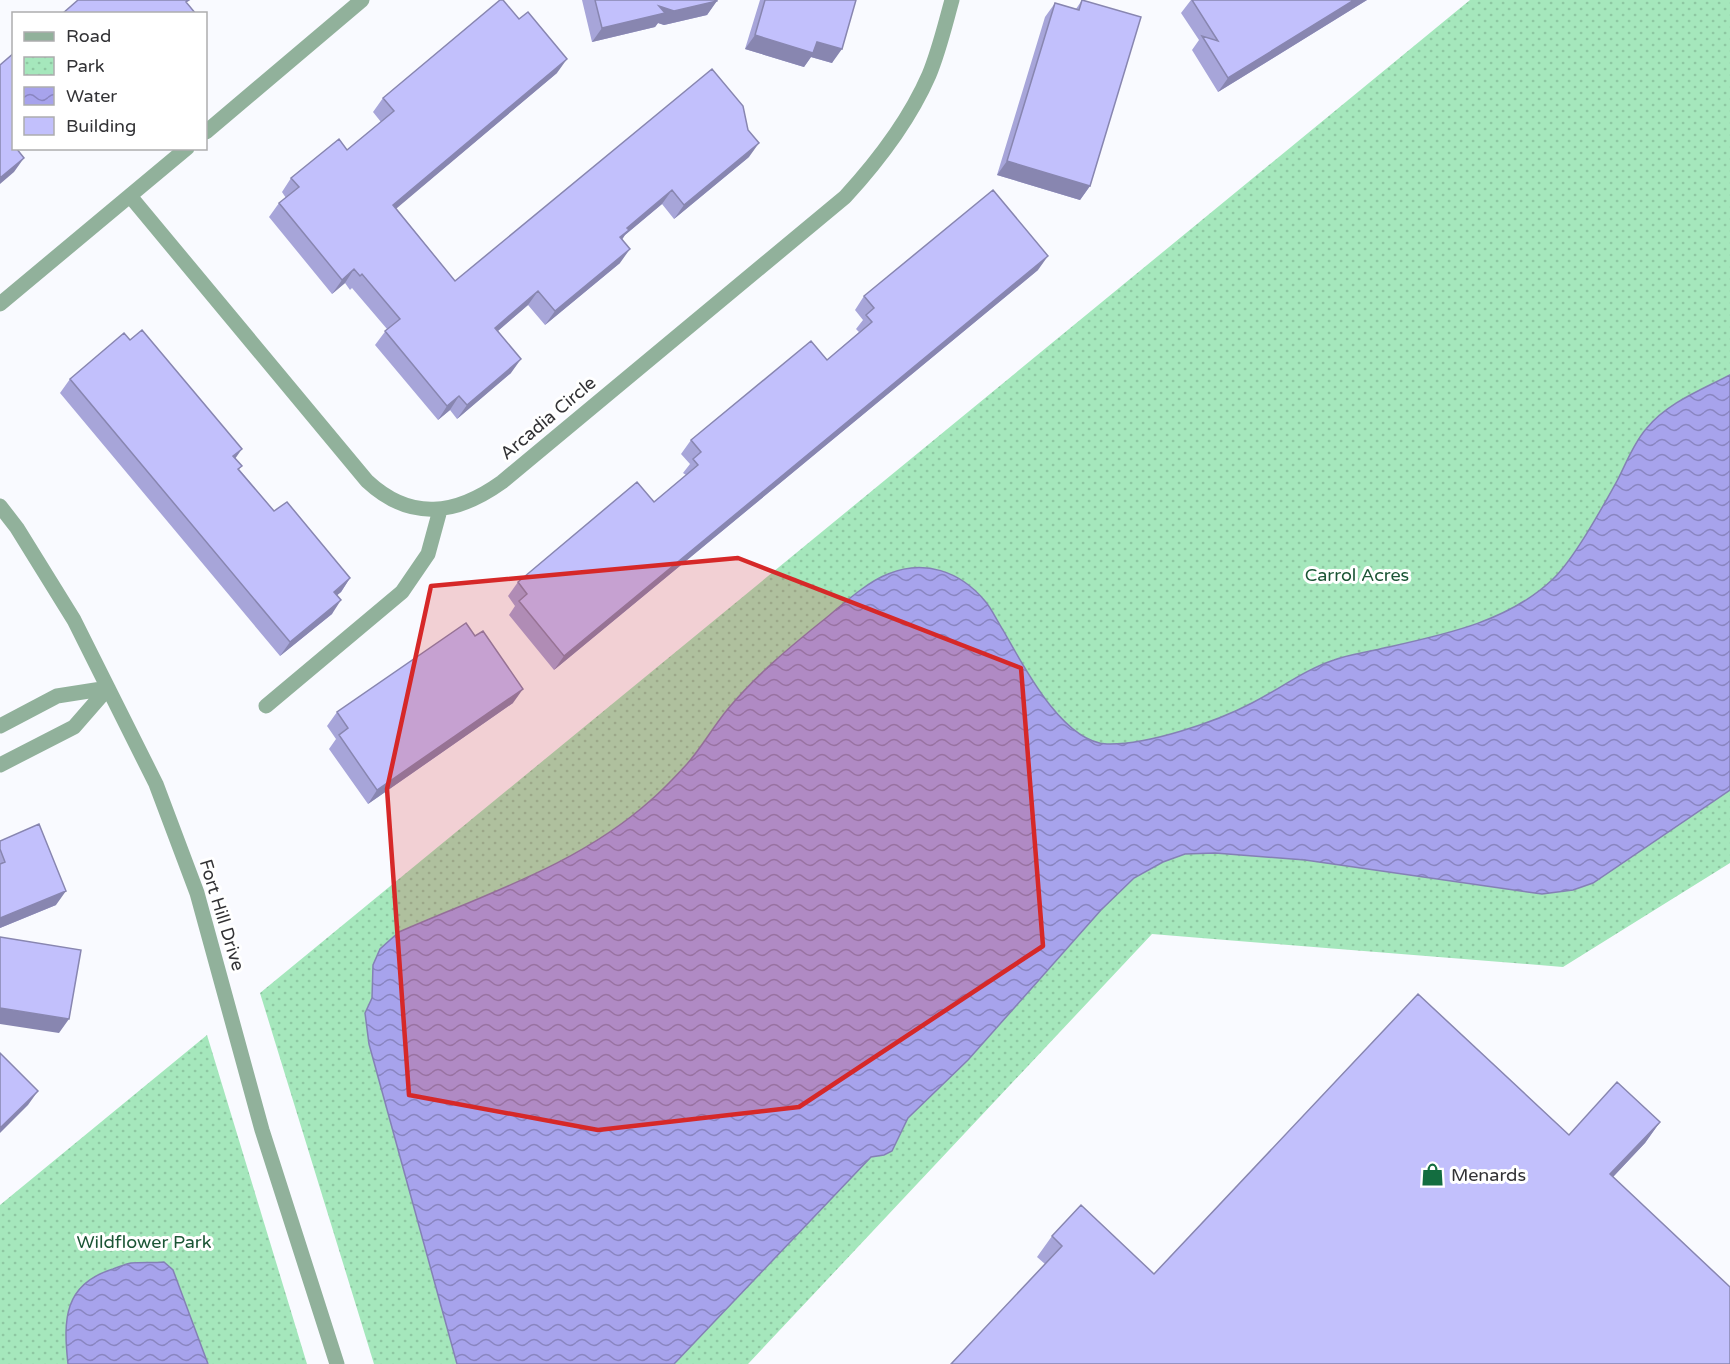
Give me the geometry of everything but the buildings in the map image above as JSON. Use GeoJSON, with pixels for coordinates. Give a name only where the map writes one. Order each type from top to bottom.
{"type":"FeatureCollection","features":[{"type":"Feature","properties":{"kind":"street"},"geometry":{"type":"LineString","coordinates":[[207,131],[362,0]]}},
{"type":"Feature","properties":{"kind":"street","name":"Arcadia Circle"},"geometry":{"type":"LineString","coordinates":[[130,196],[367,481],[383,496],[403,504],[440,510],[481,497],[502,482],[845,197],[869,171],[915,104],[937,54],[952,0]]}},
{"type":"Feature","properties":{"kind":"street"},"geometry":{"type":"LineString","coordinates":[[0,304],[184,150]]}},
{"type":"Feature","properties":{"kind":"street","name":"Fort Hill Drive"},"geometry":{"type":"LineString","coordinates":[[0,506],[17,528],[74,620],[156,784],[197,893],[262,1130],[337,1364]]}},
{"type":"Feature","properties":{"kind":"street"},"geometry":{"type":"LineString","coordinates":[[266,706],[402,592],[428,554],[440,510]]}},
{"type":"Feature","properties":{"kind":"street"},"geometry":{"type":"LineString","coordinates":[[0,726],[57,696],[108,688]]}},
{"type":"Feature","properties":{"kind":"street"},"geometry":{"type":"LineString","coordinates":[[0,765],[74,727],[108,688]]}},
{"type":"Feature","properties":{"kind":"highlighted area"},"geometry":{"type":"Polygon","coordinates":[[[738,558],[1021,668],[1043,946],[799,1107],[598,1130],[409,1095],[387,789],[431,586],[738,558]]]}},
{"type":"Feature","properties":{"kind":"green space","name":"Carrol Acres"},"geometry":{"type":"Polygon","coordinates":[[[1470,0],[1730,0],[1730,863],[1563,967],[1152,934],[748,1364],[374,1364],[260,993],[1470,0]]]}},
{"type":"Feature","properties":{"kind":"green space","name":"Wildflower Park"},"geometry":{"type":"Polygon","coordinates":[[[207,1035],[307,1364],[0,1364],[0,1205],[207,1035]]]}},
{"type":"Feature","properties":{"kind":"water"},"geometry":{"type":"Polygon","coordinates":[[[1730,375],[1730,790],[1593,883],[1573,890],[1542,894],[1305,860],[1215,853],[1185,854],[1163,862],[1134,878],[1101,910],[968,1060],[908,1118],[892,1151],[871,1157],[674,1364],[457,1364],[369,1044],[365,1013],[372,998],[373,965],[380,949],[399,932],[531,876],[594,842],[623,822],[656,796],[683,769],[727,710],[762,673],[855,594],[888,574],[901,570],[928,568],[953,575],[964,582],[985,601],[1033,681],[1060,716],[1075,730],[1090,740],[1107,744],[1142,741],[1201,725],[1237,710],[1323,664],[1470,626],[1514,607],[1553,579],[1579,546],[1611,492],[1633,448],[1654,420],[1674,404],[1730,375]]]}},
{"type":"Feature","properties":{"kind":"water"},"geometry":{"type":"Polygon","coordinates":[[[164,1262],[173,1270],[208,1364],[68,1364],[67,1318],[70,1305],[85,1284],[97,1276],[127,1264],[164,1262]]]}},
{"type":"Feature","properties":{"kind":"place","name":"Menards"},"geometry":{"type":"Point","coordinates":[1433,1175]}}]}
